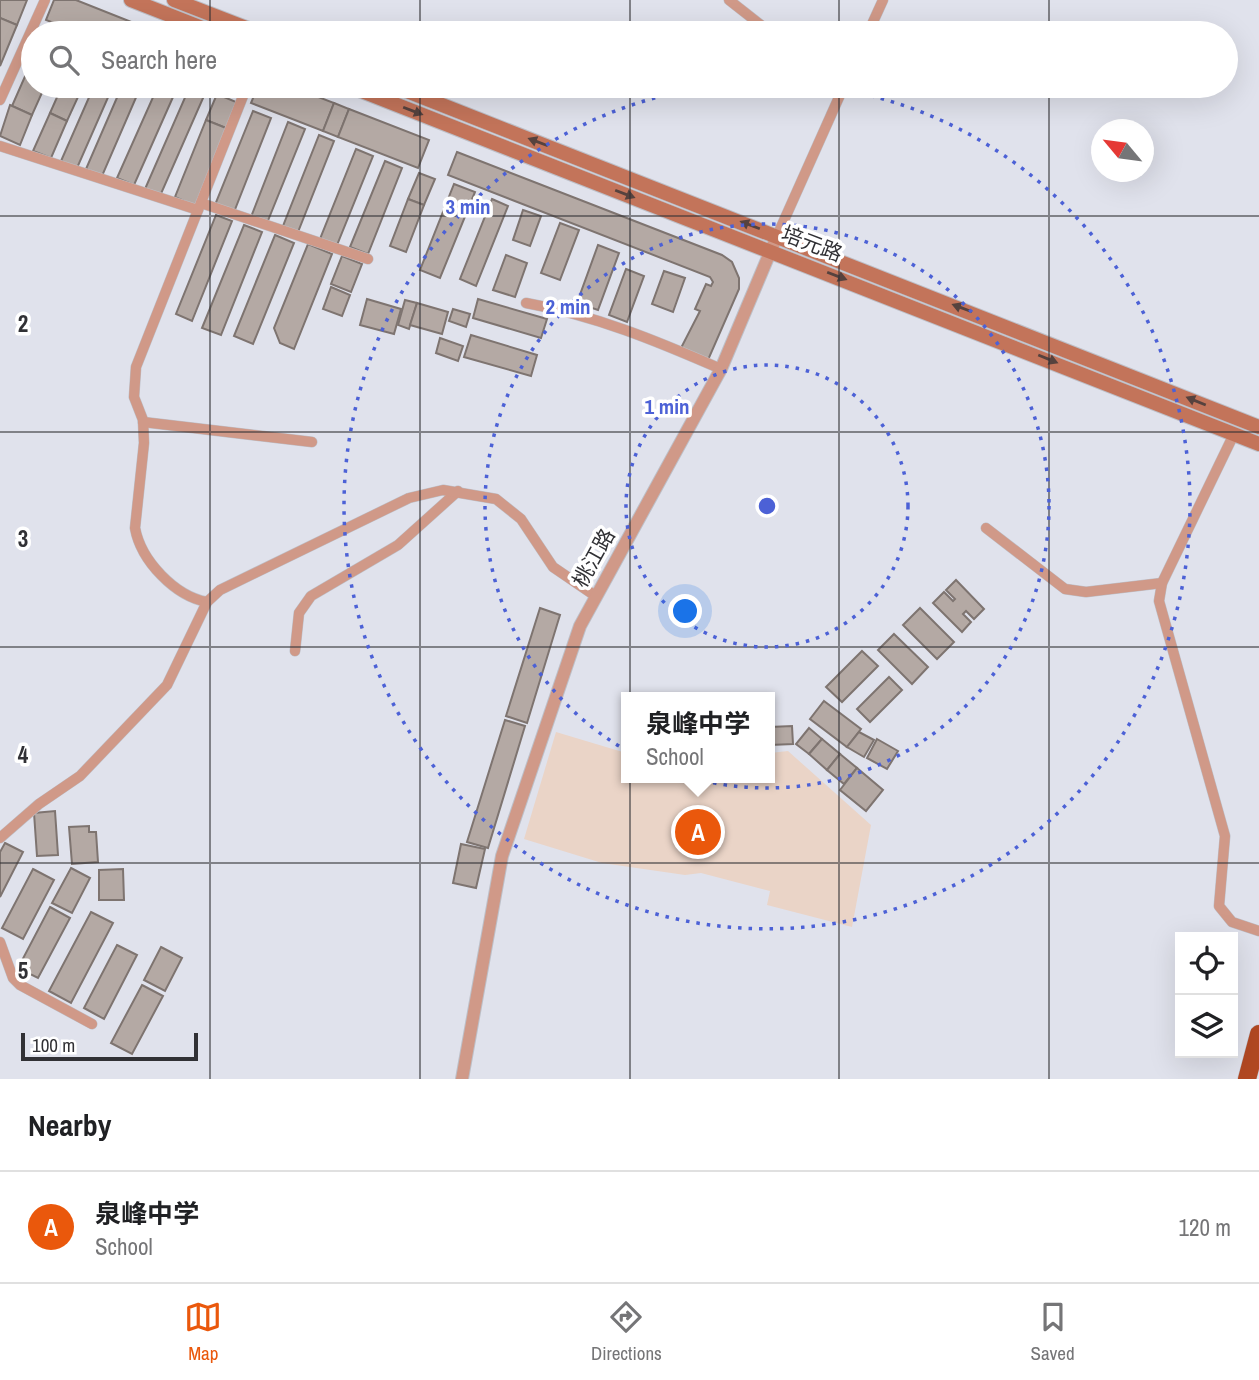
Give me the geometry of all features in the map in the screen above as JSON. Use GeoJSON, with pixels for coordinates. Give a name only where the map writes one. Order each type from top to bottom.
{"type":"FeatureCollection","features":[{"type":"Feature","properties":{"kind":"highway"},"geometry":{"type":"LineString","coordinates":[[1247,1079],[1259,1034]]}},
{"type":"Feature","properties":{"kind":"main road"},"geometry":{"type":"LineString","coordinates":[[131,0],[184,21]]}},
{"type":"Feature","properties":{"kind":"main road"},"geometry":{"type":"LineString","coordinates":[[174,0],[228,21]]}},
{"type":"Feature","properties":{"kind":"main road","name":"培元路"},"geometry":{"type":"LineString","coordinates":[[380,98],[1259,444]]}},
{"type":"Feature","properties":{"kind":"main road","name":"培元路"},"geometry":{"type":"LineString","coordinates":[[425,98],[1259,427]]}},
{"type":"Feature","properties":{"kind":"street"},"geometry":{"type":"LineString","coordinates":[[36,21],[45,0]]}},
{"type":"Feature","properties":{"kind":"street"},"geometry":{"type":"LineString","coordinates":[[729,0],[756,21]]}},
{"type":"Feature","properties":{"kind":"street"},"geometry":{"type":"LineString","coordinates":[[873,21],[883,0]]}},
{"type":"Feature","properties":{"kind":"street"},"geometry":{"type":"LineString","coordinates":[[0,100],[21,53]]}},
{"type":"Feature","properties":{"kind":"street"},"geometry":{"type":"LineString","coordinates":[[208,602],[184,596],[159,572],[136,537],[144,458],[143,422],[134,397],[136,367],[242,98]]}},
{"type":"Feature","properties":{"kind":"street","name":"桃江路"},"geometry":{"type":"LineString","coordinates":[[462,1079],[502,856],[580,626],[594,595],[721,369],[839,98]]}},
{"type":"Feature","properties":{"kind":"street"},"geometry":{"type":"LineString","coordinates":[[0,146],[368,259]]}},
{"type":"Feature","properties":{"kind":"street"},"geometry":{"type":"LineString","coordinates":[[526,303],[571,311],[660,342],[721,369]]}},
{"type":"Feature","properties":{"kind":"street"},"geometry":{"type":"LineString","coordinates":[[143,422],[312,442]]}},
{"type":"Feature","properties":{"kind":"street"},"geometry":{"type":"LineString","coordinates":[[1234,434],[1162,583],[1158,601],[1225,836],[1219,906],[1232,922],[1259,931]]}},
{"type":"Feature","properties":{"kind":"street"},"geometry":{"type":"LineString","coordinates":[[0,838],[39,804],[79,776],[167,685],[208,602],[219,590],[409,498],[443,490],[496,499],[509,506],[521,519],[553,567],[594,595]]}},
{"type":"Feature","properties":{"kind":"street"},"geometry":{"type":"LineString","coordinates":[[295,651],[299,613],[312,596],[398,545],[458,491]]}},
{"type":"Feature","properties":{"kind":"street"},"geometry":{"type":"LineString","coordinates":[[986,528],[1065,589],[1086,592],[1162,583]]}},
{"type":"Feature","properties":{"kind":"street"},"geometry":{"type":"LineString","coordinates":[[0,942],[13,978],[20,985],[92,1024]]}},
{"type":"Feature","properties":{"kind":"shaded area"},"geometry":{"type":"Polygon","coordinates":[[[556,732],[621,752],[621,783],[775,783],[775,752],[788,751],[871,825],[852,927],[767,905],[770,891],[701,873],[685,875],[602,863],[524,839],[556,732]]]}},
{"type":"Feature","properties":{"kind":"building"},"geometry":{"type":"Polygon","coordinates":[[[0,0],[27,0],[17,25],[0,18],[0,0]]]}},
{"type":"Feature","properties":{"kind":"building"},"geometry":{"type":"Polygon","coordinates":[[[54,0],[76,0],[129,21],[49,21],[46,20],[54,0]]]}},
{"type":"Feature","properties":{"kind":"building"},"geometry":{"type":"Polygon","coordinates":[[[0,18],[17,25],[0,66],[0,18]]]}},
{"type":"Feature","properties":{"kind":"building"},"geometry":{"type":"Polygon","coordinates":[[[21,86],[21,98],[40,98],[32,115],[12,106],[21,86]]]}},
{"type":"Feature","properties":{"kind":"building"},"geometry":{"type":"Polygon","coordinates":[[[57,98],[78,98],[67,121],[50,113],[57,98]]]}},
{"type":"Feature","properties":{"kind":"building"},"geometry":{"type":"Polygon","coordinates":[[[89,98],[108,98],[77,168],[61,161],[89,98]]]}},
{"type":"Feature","properties":{"kind":"building"},"geometry":{"type":"Polygon","coordinates":[[[117,98],[136,98],[102,176],[86,169],[117,98]]]}},
{"type":"Feature","properties":{"kind":"building"},"geometry":{"type":"Polygon","coordinates":[[[153,98],[173,98],[134,185],[117,178],[153,98]]]}},
{"type":"Feature","properties":{"kind":"building"},"geometry":{"type":"Polygon","coordinates":[[[185,98],[203,98],[160,196],[145,189],[185,98]]]}},
{"type":"Feature","properties":{"kind":"building"},"geometry":{"type":"Polygon","coordinates":[[[215,98],[226,98],[236,102],[226,128],[206,120],[215,98]]]}},
{"type":"Feature","properties":{"kind":"building"},"geometry":{"type":"Polygon","coordinates":[[[253,98],[321,98],[334,103],[323,131],[251,103],[253,98]]]}},
{"type":"Feature","properties":{"kind":"building"},"geometry":{"type":"Polygon","coordinates":[[[334,103],[349,109],[338,137],[323,131],[334,103]]]}},
{"type":"Feature","properties":{"kind":"building"},"geometry":{"type":"Polygon","coordinates":[[[10,105],[32,115],[20,145],[0,136],[10,105]]]}},
{"type":"Feature","properties":{"kind":"building"},"geometry":{"type":"Polygon","coordinates":[[[349,109],[429,140],[418,168],[338,137],[349,109]]]}},
{"type":"Feature","properties":{"kind":"building"},"geometry":{"type":"Polygon","coordinates":[[[253,111],[271,118],[234,212],[215,205],[253,111]]]}},
{"type":"Feature","properties":{"kind":"building"},"geometry":{"type":"Polygon","coordinates":[[[50,113],[67,121],[51,158],[33,151],[50,113]]]}},
{"type":"Feature","properties":{"kind":"building"},"geometry":{"type":"Polygon","coordinates":[[[206,120],[226,128],[195,206],[175,197],[206,120]]]}},
{"type":"Feature","properties":{"kind":"building"},"geometry":{"type":"Polygon","coordinates":[[[288,122],[305,129],[267,223],[251,217],[288,122]]]}},
{"type":"Feature","properties":{"kind":"building"},"geometry":{"type":"Polygon","coordinates":[[[319,135],[334,141],[298,232],[283,226],[319,135]]]}},
{"type":"Feature","properties":{"kind":"building"},"geometry":{"type":"Polygon","coordinates":[[[356,149],[373,156],[337,245],[320,239],[356,149]]]}},
{"type":"Feature","properties":{"kind":"building"},"geometry":{"type":"Polygon","coordinates":[[[457,152],[722,255],[732,262],[739,278],[739,289],[708,360],[681,348],[700,311],[695,309],[706,284],[711,286],[713,282],[710,277],[448,175],[457,152]]]}},
{"type":"Feature","properties":{"kind":"building"},"geometry":{"type":"Polygon","coordinates":[[[385,161],[402,168],[368,254],[350,247],[385,161]]]}},
{"type":"Feature","properties":{"kind":"building"},"geometry":{"type":"Polygon","coordinates":[[[419,173],[435,179],[424,205],[408,199],[419,173]]]}},
{"type":"Feature","properties":{"kind":"building"},"geometry":{"type":"Polygon","coordinates":[[[454,184],[475,192],[440,278],[420,270],[454,184]]]}},
{"type":"Feature","properties":{"kind":"building"},"geometry":{"type":"Polygon","coordinates":[[[408,199],[424,205],[406,252],[390,246],[408,199]]]}},
{"type":"Feature","properties":{"kind":"building"},"geometry":{"type":"Polygon","coordinates":[[[492,199],[508,206],[476,286],[460,279],[492,199]]]}},
{"type":"Feature","properties":{"kind":"building"},"geometry":{"type":"Polygon","coordinates":[[[523,210],[541,216],[530,246],[513,240],[523,210]]]}},
{"type":"Feature","properties":{"kind":"building"},"geometry":{"type":"Polygon","coordinates":[[[216,215],[232,221],[192,321],[176,314],[216,215]]]}},
{"type":"Feature","properties":{"kind":"building"},"geometry":{"type":"Polygon","coordinates":[[[560,223],[579,230],[560,280],[541,273],[560,223]]]}},
{"type":"Feature","properties":{"kind":"building"},"geometry":{"type":"Polygon","coordinates":[[[244,225],[262,232],[221,335],[202,328],[244,225]]]}},
{"type":"Feature","properties":{"kind":"building"},"geometry":{"type":"Polygon","coordinates":[[[275,235],[294,243],[253,344],[234,336],[275,235]]]}},
{"type":"Feature","properties":{"kind":"building"},"geometry":{"type":"Polygon","coordinates":[[[308,244],[332,254],[294,349],[280,343],[274,328],[308,244]]]}},
{"type":"Feature","properties":{"kind":"building"},"geometry":{"type":"Polygon","coordinates":[[[598,245],[619,253],[598,310],[577,303],[598,245]]]}},
{"type":"Feature","properties":{"kind":"building"},"geometry":{"type":"Polygon","coordinates":[[[506,255],[527,263],[515,297],[493,290],[506,255]]]}},
{"type":"Feature","properties":{"kind":"building"},"geometry":{"type":"Polygon","coordinates":[[[342,256],[362,264],[351,292],[331,284],[342,256]]]}},
{"type":"Feature","properties":{"kind":"building"},"geometry":{"type":"Polygon","coordinates":[[[626,269],[644,276],[627,322],[609,315],[626,269]]]}},
{"type":"Feature","properties":{"kind":"building"},"geometry":{"type":"Polygon","coordinates":[[[664,271],[685,278],[673,312],[652,304],[664,271]]]}},
{"type":"Feature","properties":{"kind":"building"},"geometry":{"type":"Polygon","coordinates":[[[331,287],[350,295],[342,316],[323,309],[331,287]]]}},
{"type":"Feature","properties":{"kind":"building"},"geometry":{"type":"Polygon","coordinates":[[[367,299],[401,309],[394,334],[360,325],[367,299]]]}},
{"type":"Feature","properties":{"kind":"building"},"geometry":{"type":"Polygon","coordinates":[[[478,299],[547,319],[541,338],[473,318],[478,299]]]}},
{"type":"Feature","properties":{"kind":"building"},"geometry":{"type":"Polygon","coordinates":[[[405,300],[417,303],[409,329],[398,325],[405,300]]]}},
{"type":"Feature","properties":{"kind":"building"},"geometry":{"type":"Polygon","coordinates":[[[417,303],[448,312],[442,334],[410,325],[417,303]]]}},
{"type":"Feature","properties":{"kind":"building"},"geometry":{"type":"Polygon","coordinates":[[[453,309],[470,314],[466,327],[449,321],[453,309]]]}},
{"type":"Feature","properties":{"kind":"building"},"geometry":{"type":"Polygon","coordinates":[[[471,335],[537,355],[531,376],[464,357],[471,335]]]}},
{"type":"Feature","properties":{"kind":"building"},"geometry":{"type":"Polygon","coordinates":[[[440,338],[463,346],[458,361],[436,353],[440,338]]]}},
{"type":"Feature","properties":{"kind":"building"},"geometry":{"type":"Polygon","coordinates":[[[956,580],[984,609],[974,619],[966,611],[963,614],[971,622],[962,632],[933,603],[944,592],[953,601],[955,599],[946,590],[956,580]]]}},
{"type":"Feature","properties":{"kind":"building"},"geometry":{"type":"Polygon","coordinates":[[[540,608],[560,615],[527,723],[506,716],[540,608]]]}},
{"type":"Feature","properties":{"kind":"building"},"geometry":{"type":"Polygon","coordinates":[[[920,608],[954,642],[937,659],[903,625],[920,608]]]}},
{"type":"Feature","properties":{"kind":"building"},"geometry":{"type":"Polygon","coordinates":[[[894,634],[928,667],[912,684],[878,650],[894,634]]]}},
{"type":"Feature","properties":{"kind":"building"},"geometry":{"type":"Polygon","coordinates":[[[862,651],[878,666],[842,702],[826,687],[862,651]]]}},
{"type":"Feature","properties":{"kind":"building"},"geometry":{"type":"Polygon","coordinates":[[[889,677],[902,690],[870,722],[857,709],[889,677]]]}},
{"type":"Feature","properties":{"kind":"building"},"geometry":{"type":"Polygon","coordinates":[[[824,701],[861,729],[847,747],[810,719],[824,701]]]}},
{"type":"Feature","properties":{"kind":"building"},"geometry":{"type":"Polygon","coordinates":[[[505,720],[525,726],[488,848],[467,842],[505,720]]]}},
{"type":"Feature","properties":{"kind":"building"},"geometry":{"type":"Polygon","coordinates":[[[792,726],[793,744],[775,745],[775,727],[792,726]]]}},
{"type":"Feature","properties":{"kind":"building"},"geometry":{"type":"Polygon","coordinates":[[[809,728],[822,739],[809,754],[796,744],[809,728]]]}},
{"type":"Feature","properties":{"kind":"building"},"geometry":{"type":"Polygon","coordinates":[[[859,732],[874,740],[864,757],[847,747],[859,732]]]}},
{"type":"Feature","properties":{"kind":"building"},"geometry":{"type":"Polygon","coordinates":[[[822,739],[840,754],[827,770],[809,754],[822,739]]]}},
{"type":"Feature","properties":{"kind":"building"},"geometry":{"type":"Polygon","coordinates":[[[877,739],[898,751],[887,769],[867,758],[877,739]]]}},
{"type":"Feature","properties":{"kind":"building"},"geometry":{"type":"Polygon","coordinates":[[[840,754],[857,768],[844,784],[827,770],[840,754]]]}},
{"type":"Feature","properties":{"kind":"building"},"geometry":{"type":"Polygon","coordinates":[[[857,768],[883,790],[866,811],[840,790],[857,768]]]}},
{"type":"Feature","properties":{"kind":"building"},"geometry":{"type":"Polygon","coordinates":[[[55,811],[58,855],[37,856],[34,813],[55,811]]]}},
{"type":"Feature","properties":{"kind":"building"},"geometry":{"type":"Polygon","coordinates":[[[89,826],[89,832],[96,832],[98,862],[72,864],[69,827],[89,826]]]}},
{"type":"Feature","properties":{"kind":"building"},"geometry":{"type":"Polygon","coordinates":[[[5,843],[23,852],[0,897],[0,852],[5,843]]]}},
{"type":"Feature","properties":{"kind":"building"},"geometry":{"type":"Polygon","coordinates":[[[461,844],[485,849],[476,888],[453,883],[461,844]]]}},
{"type":"Feature","properties":{"kind":"building"},"geometry":{"type":"Polygon","coordinates":[[[71,868],[90,878],[72,913],[52,903],[71,868]]]}},
{"type":"Feature","properties":{"kind":"building"},"geometry":{"type":"Polygon","coordinates":[[[33,869],[54,880],[23,939],[2,928],[33,869]]]}},
{"type":"Feature","properties":{"kind":"building"},"geometry":{"type":"Polygon","coordinates":[[[123,869],[124,900],[99,900],[99,870],[123,869]]]}},
{"type":"Feature","properties":{"kind":"building"},"geometry":{"type":"Polygon","coordinates":[[[50,907],[70,918],[38,978],[18,968],[50,907]]]}},
{"type":"Feature","properties":{"kind":"building"},"geometry":{"type":"Polygon","coordinates":[[[91,912],[113,923],[71,1003],[49,991],[91,912]]]}},
{"type":"Feature","properties":{"kind":"building"},"geometry":{"type":"Polygon","coordinates":[[[117,945],[137,955],[104,1019],[84,1008],[117,945]]]}},
{"type":"Feature","properties":{"kind":"building"},"geometry":{"type":"Polygon","coordinates":[[[161,947],[182,958],[165,991],[144,980],[161,947]]]}},
{"type":"Feature","properties":{"kind":"building"},"geometry":{"type":"Polygon","coordinates":[[[142,985],[163,996],[132,1054],[111,1043],[142,985]]]}},
{"type":"Feature","properties":{"kind":"place","name":"泉峰中学"},"geometry":{"type":"Point","coordinates":[698,832]}}]}
